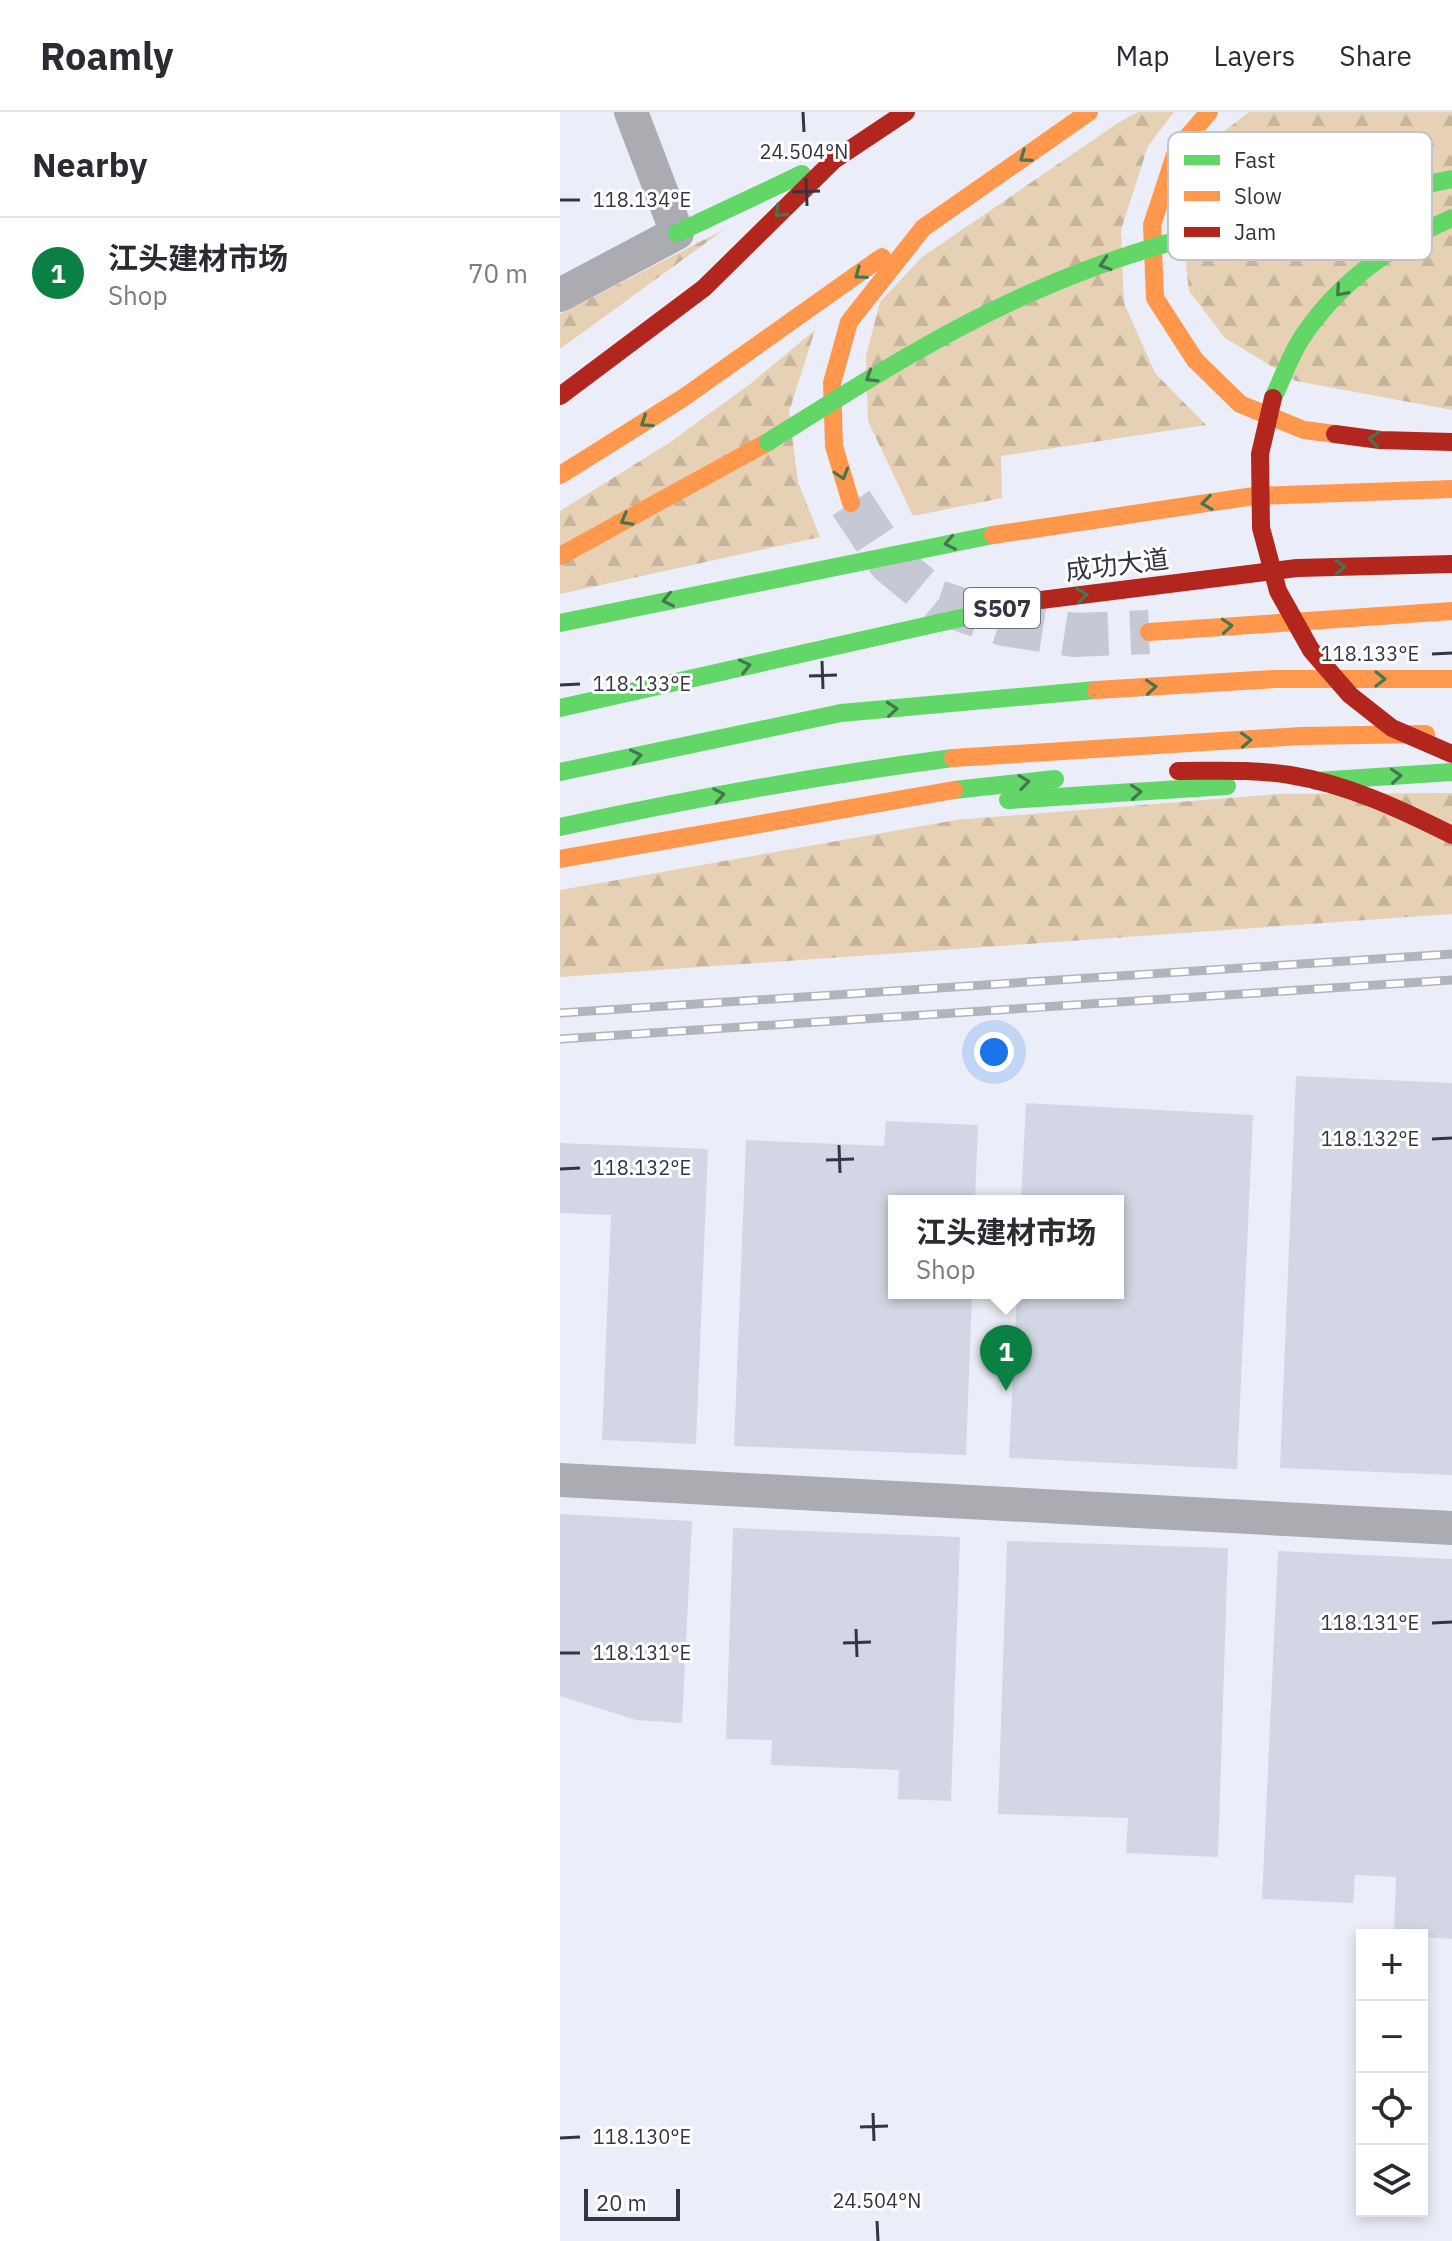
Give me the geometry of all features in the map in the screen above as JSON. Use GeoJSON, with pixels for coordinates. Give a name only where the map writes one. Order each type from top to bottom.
{"type":"FeatureCollection","features":[{"type":"Feature","properties":{"kind":"main road"},"geometry":{"type":"LineString","coordinates":[[677,233],[834,160],[906,112]]}},
{"type":"Feature","properties":{"kind":"main road"},"geometry":{"type":"LineString","coordinates":[[560,475],[610,446],[752,351],[1089,112]]}},
{"type":"Feature","properties":{"kind":"main road"},"geometry":{"type":"LineString","coordinates":[[1192,132],[1209,112]]}},
{"type":"Feature","properties":{"kind":"main road"},"geometry":{"type":"LineString","coordinates":[[560,396],[704,288],[834,160]]}},
{"type":"Feature","properties":{"kind":"main road"},"geometry":{"type":"LineString","coordinates":[[1168,176],[1152,225],[1155,298],[1195,360],[1240,404],[1304,430],[1380,440],[1452,442]]}},
{"type":"Feature","properties":{"kind":"main road"},"geometry":{"type":"LineString","coordinates":[[1432,183],[1452,179]]}},
{"type":"Feature","properties":{"kind":"main road"},"geometry":{"type":"LineString","coordinates":[[1432,226],[1452,218]]}},
{"type":"Feature","properties":{"kind":"main road"},"geometry":{"type":"LineString","coordinates":[[851,503],[834,446],[832,383],[849,322],[923,228]]}},
{"type":"Feature","properties":{"kind":"main road"},"geometry":{"type":"LineString","coordinates":[[560,556],[768,442],[890,365],[986,313],[1086,270],[1168,245]]}},
{"type":"Feature","properties":{"kind":"main road"},"geometry":{"type":"LineString","coordinates":[[1378,260],[1353,278],[1302,337],[1273,398],[1260,454],[1261,528],[1278,591],[1311,650],[1350,695],[1392,728],[1452,754]]}},
{"type":"Feature","properties":{"kind":"main road","name":"成功大道"},"geometry":{"type":"LineString","coordinates":[[560,623],[1033,528],[1254,496],[1452,489]]}},
{"type":"Feature","properties":{"kind":"main road","name":"成功大道"},"geometry":{"type":"LineString","coordinates":[[560,708],[1041,600],[1297,568],[1452,564]]}},
{"type":"Feature","properties":{"kind":"main road"},"geometry":{"type":"LineString","coordinates":[[1149,632],[1452,611]]}},
{"type":"Feature","properties":{"kind":"main road"},"geometry":{"type":"LineString","coordinates":[[560,772],[841,713],[1087,691],[1274,679],[1452,679]]}},
{"type":"Feature","properties":{"kind":"main road"},"geometry":{"type":"LineString","coordinates":[[560,827],[683,801],[853,771],[973,756],[1301,736],[1452,734]]}},
{"type":"Feature","properties":{"kind":"main road"},"geometry":{"type":"LineString","coordinates":[[1170,771],[1267,772],[1345,787],[1407,812],[1452,835]]}},
{"type":"Feature","properties":{"kind":"main road"},"geometry":{"type":"LineString","coordinates":[[560,872],[688,846],[975,802],[1452,772]]}},
{"type":"Feature","properties":{"kind":"main road"},"geometry":{"type":"LineString","coordinates":[[560,859],[945,791],[1073,777]]}},
{"type":"Feature","properties":{"kind":"street"},"geometry":{"type":"LineString","coordinates":[[560,295],[677,233],[631,112]]}},
{"type":"Feature","properties":{"kind":"street"},"geometry":{"type":"LineString","coordinates":[[560,1480],[1452,1528]]}},
{"type":"Feature","properties":{"kind":"green space"},"geometry":{"type":"Polygon","coordinates":[[[1138,112],[1174,112],[1148,146],[1121,230],[1124,303],[1155,373],[1206,425],[1001,456],[1002,498],[913,516],[868,421],[866,356],[880,302],[922,257],[1138,112]]]}},
{"type":"Feature","properties":{"kind":"green space"},"geometry":{"type":"Polygon","coordinates":[[[1249,112],[1452,112],[1452,410],[1296,381],[1225,338],[1189,291],[1185,260],[1432,260],[1432,132],[1223,132],[1249,112]]]}},
{"type":"Feature","properties":{"kind":"green space"},"geometry":{"type":"Polygon","coordinates":[[[725,229],[560,349],[560,314],[725,229]]]}},
{"type":"Feature","properties":{"kind":"green space"},"geometry":{"type":"Polygon","coordinates":[[[815,330],[789,412],[798,482],[820,537],[560,594],[560,511],[669,443],[750,384],[815,330]]]}},
{"type":"Feature","properties":{"kind":"green space"},"geometry":{"type":"Polygon","coordinates":[[[1452,793],[1452,914],[560,977],[560,890],[956,820],[1279,794],[1452,793]]]}},
{"type":"Feature","properties":{"kind":"building"},"geometry":{"type":"Polygon","coordinates":[[[1296,1076],[1452,1083],[1452,1475],[1280,1468],[1296,1076]]]}},
{"type":"Feature","properties":{"kind":"building"},"geometry":{"type":"Polygon","coordinates":[[[1026,1103],[1253,1115],[1237,1469],[1009,1458],[1017,1299],[1124,1299],[1124,1195],[1021,1195],[1026,1103]]]}},
{"type":"Feature","properties":{"kind":"building"},"geometry":{"type":"Polygon","coordinates":[[[886,1121],[978,1125],[975,1195],[888,1195],[888,1299],[972,1299],[966,1455],[734,1446],[746,1140],[884,1146],[886,1121]]]}},
{"type":"Feature","properties":{"kind":"building"},"geometry":{"type":"Polygon","coordinates":[[[560,1143],[708,1149],[696,1444],[602,1440],[611,1215],[560,1213],[560,1143]]]}},
{"type":"Feature","properties":{"kind":"building"},"geometry":{"type":"Polygon","coordinates":[[[560,1514],[692,1521],[682,1723],[636,1720],[560,1696],[560,1514]]]}},
{"type":"Feature","properties":{"kind":"building"},"geometry":{"type":"Polygon","coordinates":[[[733,1528],[960,1537],[951,1801],[898,1799],[899,1770],[771,1765],[772,1740],[726,1739],[733,1528]]]}},
{"type":"Feature","properties":{"kind":"building"},"geometry":{"type":"Polygon","coordinates":[[[1007,1541],[1228,1548],[1218,1857],[1126,1853],[1128,1818],[998,1814],[1007,1541]]]}},
{"type":"Feature","properties":{"kind":"building"},"geometry":{"type":"Polygon","coordinates":[[[1278,1551],[1452,1559],[1452,1939],[1428,1937],[1428,1929],[1394,1929],[1396,1877],[1355,1875],[1353,1903],[1262,1899],[1278,1551]]]}},
{"type":"Feature","properties":{"kind":"tunnel"},"geometry":{"type":"LineString","coordinates":[[851,503],[890,562],[938,602],[1004,624],[1074,635],[1149,632]]}},
{"type":"Feature","properties":{"kind":"railway"},"geometry":{"type":"LineString","coordinates":[[560,1013],[1452,954]]}},
{"type":"Feature","properties":{"kind":"railway"},"geometry":{"type":"LineString","coordinates":[[560,1039],[1452,980]]}},
{"type":"Feature","properties":{"kind":"traffic: fast"},"geometry":{"type":"LineString","coordinates":[[677,233],[802,174]]}},
{"type":"Feature","properties":{"kind":"traffic: fast"},"geometry":{"type":"LineString","coordinates":[[1432,183],[1452,179]]}},
{"type":"Feature","properties":{"kind":"traffic: fast"},"geometry":{"type":"LineString","coordinates":[[1432,227],[1452,218]]}},
{"type":"Feature","properties":{"kind":"traffic: fast"},"geometry":{"type":"LineString","coordinates":[[768,442],[868,379],[971,321],[1091,268],[1168,243]]}},
{"type":"Feature","properties":{"kind":"traffic: fast"},"geometry":{"type":"LineString","coordinates":[[1273,398],[1298,343],[1317,316],[1350,282],[1378,260]]}},
{"type":"Feature","properties":{"kind":"traffic: fast"},"geometry":{"type":"LineString","coordinates":[[560,623],[993,535]]}},
{"type":"Feature","properties":{"kind":"traffic: fast"},"geometry":{"type":"LineString","coordinates":[[560,708],[992,611]]}},
{"type":"Feature","properties":{"kind":"traffic: fast"},"geometry":{"type":"LineString","coordinates":[[560,772],[841,713],[1096,690]]}},
{"type":"Feature","properties":{"kind":"traffic: fast"},"geometry":{"type":"LineString","coordinates":[[560,827],[756,788],[953,758]]}},
{"type":"Feature","properties":{"kind":"traffic: fast"},"geometry":{"type":"LineString","coordinates":[[1316,781],[1452,772]]}},
{"type":"Feature","properties":{"kind":"traffic: fast"},"geometry":{"type":"LineString","coordinates":[[954,790],[1055,779]]}},
{"type":"Feature","properties":{"kind":"traffic: fast"},"geometry":{"type":"LineString","coordinates":[[1008,800],[1227,786]]}},
{"type":"Feature","properties":{"kind":"traffic: slow"},"geometry":{"type":"LineString","coordinates":[[851,503],[834,446],[832,383],[849,322],[923,228],[1089,112]]}},
{"type":"Feature","properties":{"kind":"traffic: slow"},"geometry":{"type":"LineString","coordinates":[[1192,132],[1209,112]]}},
{"type":"Feature","properties":{"kind":"traffic: slow"},"geometry":{"type":"LineString","coordinates":[[1168,176],[1152,225],[1155,298],[1195,360],[1240,404],[1304,430],[1335,434]]}},
{"type":"Feature","properties":{"kind":"traffic: slow"},"geometry":{"type":"LineString","coordinates":[[560,475],[683,398],[882,257]]}},
{"type":"Feature","properties":{"kind":"traffic: slow"},"geometry":{"type":"LineString","coordinates":[[560,556],[768,442]]}},
{"type":"Feature","properties":{"kind":"traffic: slow"},"geometry":{"type":"LineString","coordinates":[[993,535],[1254,496],[1452,489]]}},
{"type":"Feature","properties":{"kind":"traffic: slow"},"geometry":{"type":"LineString","coordinates":[[1149,632],[1452,611]]}},
{"type":"Feature","properties":{"kind":"traffic: slow"},"geometry":{"type":"LineString","coordinates":[[1096,690],[1274,679],[1452,679]]}},
{"type":"Feature","properties":{"kind":"traffic: slow"},"geometry":{"type":"LineString","coordinates":[[953,758],[1301,736],[1426,734]]}},
{"type":"Feature","properties":{"kind":"traffic: slow"},"geometry":{"type":"LineString","coordinates":[[560,859],[954,790]]}},
{"type":"Feature","properties":{"kind":"traffic: jam"},"geometry":{"type":"LineString","coordinates":[[560,396],[704,288],[834,160],[906,112]]}},
{"type":"Feature","properties":{"kind":"traffic: jam"},"geometry":{"type":"LineString","coordinates":[[1273,398],[1260,454],[1261,528],[1278,591],[1311,650],[1350,695],[1392,728],[1452,754]]}},
{"type":"Feature","properties":{"kind":"traffic: jam"},"geometry":{"type":"LineString","coordinates":[[1335,434],[1380,440],[1452,442]]}},
{"type":"Feature","properties":{"kind":"traffic: jam"},"geometry":{"type":"LineString","coordinates":[[992,611],[1041,600],[1297,568],[1452,564]]}},
{"type":"Feature","properties":{"kind":"traffic: jam"},"geometry":{"type":"LineString","coordinates":[[1178,771],[1262,772],[1311,779],[1373,799],[1452,835]]}},
{"type":"Feature","properties":{"kind":"place","name":"江头建材市场"},"geometry":{"type":"Point","coordinates":[1006,1391]}}]}
